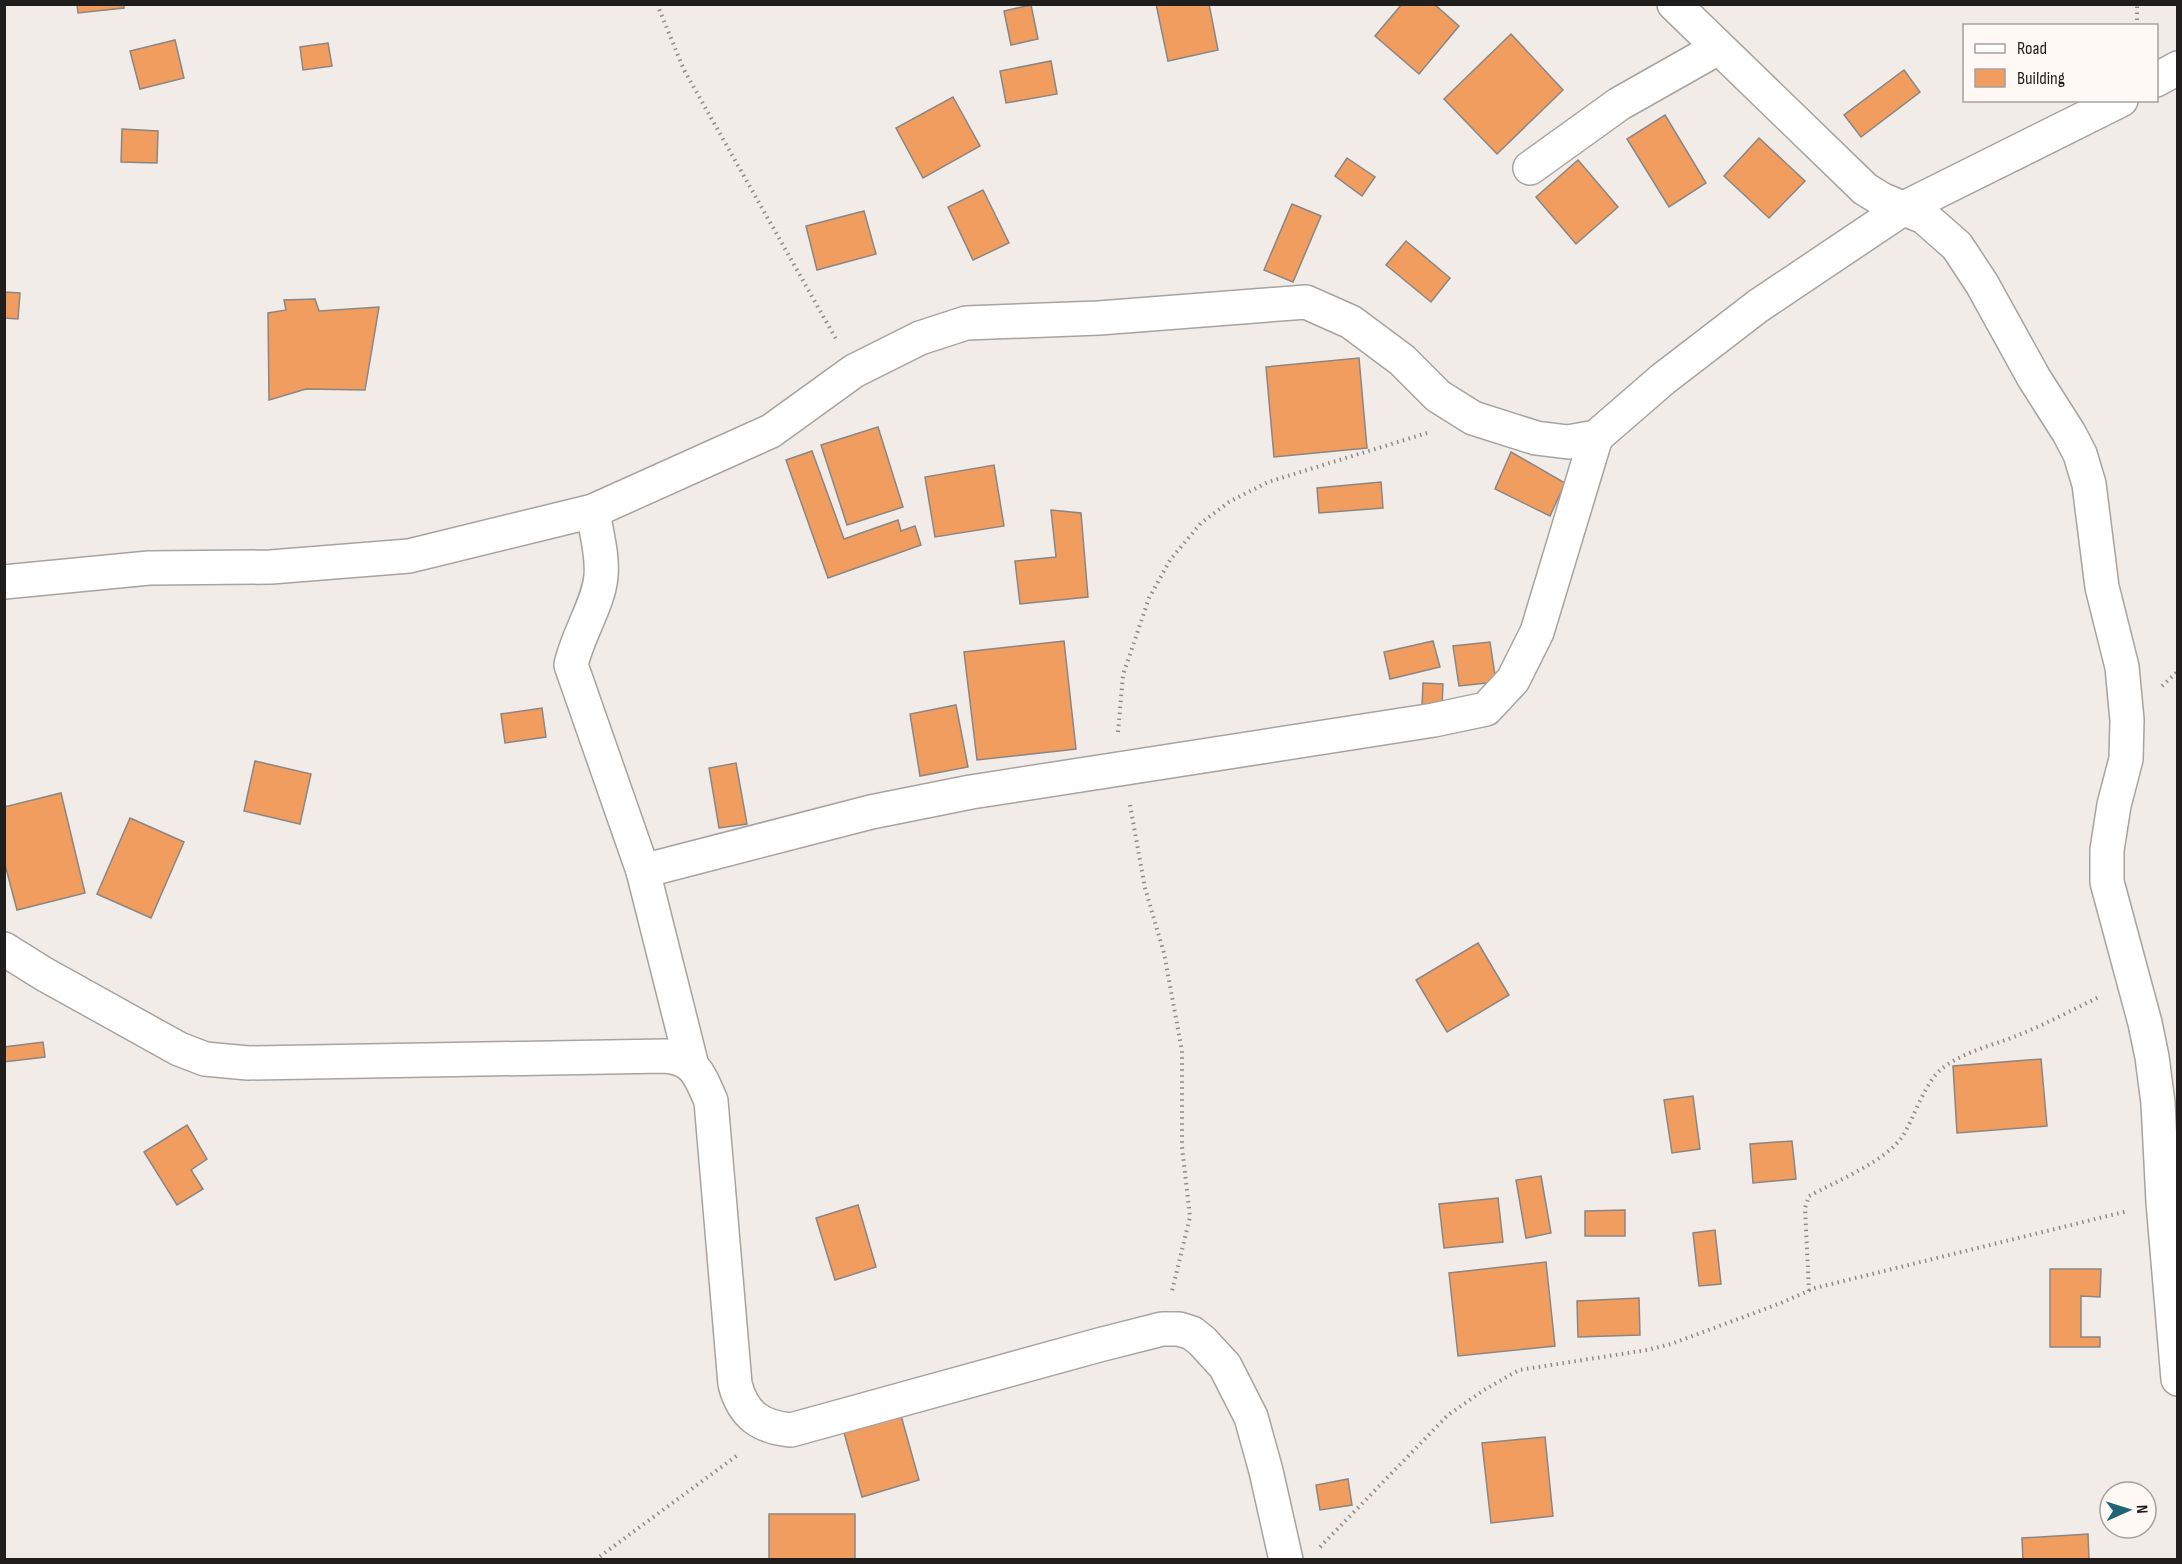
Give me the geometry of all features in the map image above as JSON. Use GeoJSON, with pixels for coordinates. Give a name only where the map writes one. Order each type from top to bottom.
{"type":"FeatureCollection","features":[{"type":"Feature","properties":{"kind":"street"},"geometry":{"type":"LineString","coordinates":[[1674,4],[1865,189],[1883,200],[1924,217],[1958,246],[2080,454],[2089,483],[2102,587],[2122,667],[2127,720],[2126,759],[2114,805],[2107,850],[2107,882],[2145,1023],[2158,1103],[2163,1203],[2178,1379]]}},
{"type":"Feature","properties":{"kind":"street"},"geometry":{"type":"LineString","coordinates":[[1530,168],[1619,104],[1718,48]]}},
{"type":"Feature","properties":{"kind":"street"},"geometry":{"type":"LineString","coordinates":[[2158,79],[2178,68]]}},
{"type":"Feature","properties":{"kind":"street"},"geometry":{"type":"LineString","coordinates":[[4,582],[149,568],[272,567],[409,556],[592,511],[771,431],[854,371],[920,338],[966,322],[1099,318],[1306,302],[1351,322],[1402,360],[1438,396],[1473,418],[1536,438],[1568,442],[1596,436],[1663,379],[1758,306],[1904,208],[2117,102]]}},
{"type":"Feature","properties":{"kind":"street"},"geometry":{"type":"LineString","coordinates":[[643,872],[872,812],[971,792],[1434,720],[1486,709],[1513,680],[1537,632],[1596,436]]}},
{"type":"Feature","properties":{"kind":"street"},"geometry":{"type":"LineString","coordinates":[[592,511],[600,553],[601,577],[594,601],[575,645],[571,665],[643,872],[692,1066],[711,1101],[735,1384],[738,1397],[745,1408],[758,1420],[774,1428],[791,1430],[1098,1345],[1162,1329],[1179,1329],[1192,1333],[1202,1341],[1224,1366],[1251,1417],[1266,1471],[1301,1555]]}},
{"type":"Feature","properties":{"kind":"street"},"geometry":{"type":"LineString","coordinates":[[4,948],[44,974],[179,1049],[206,1059],[248,1064],[665,1056],[674,1057],[692,1066]]}},
{"type":"Feature","properties":{"kind":"path"},"geometry":{"type":"LineString","coordinates":[[657,4],[684,70],[854,371]]}},
{"type":"Feature","properties":{"kind":"path"},"geometry":{"type":"LineString","coordinates":[[2137,4],[2137,24]]}},
{"type":"Feature","properties":{"kind":"path"},"geometry":{"type":"LineString","coordinates":[[1162,1329],[1190,1217],[1182,1147],[1182,1051],[1164,953],[1145,888],[1129,801],[1115,770],[1114,747],[1124,675],[1149,598],[1170,560],[1201,523],[1229,502],[1268,482],[1473,418]]}},
{"type":"Feature","properties":{"kind":"path"},"geometry":{"type":"LineString","coordinates":[[1809,1290],[1806,1201],[1809,1196],[1859,1170],[1892,1149],[1902,1137],[1914,1109],[1942,1068],[1973,1051],[2016,1036],[2132,981]]}},
{"type":"Feature","properties":{"kind":"path"},"geometry":{"type":"LineString","coordinates":[[1301,1555],[1448,1415],[1484,1390],[1519,1370],[1647,1350],[1671,1344],[1781,1303],[1809,1290],[1915,1262],[2163,1203]]}},
{"type":"Feature","properties":{"kind":"path"},"geometry":{"type":"LineString","coordinates":[[595,1560],[774,1428]]}},
{"type":"Feature","properties":{"kind":"building"},"geometry":{"type":"Polygon","coordinates":[[[77,4],[124,4],[124,8],[78,13],[77,4]]]}},
{"type":"Feature","properties":{"kind":"building"},"geometry":{"type":"Polygon","coordinates":[[[1156,4],[1209,4],[1218,50],[1168,61],[1156,4]]]}},
{"type":"Feature","properties":{"kind":"building"},"geometry":{"type":"Polygon","coordinates":[[[1402,4],[1434,4],[1459,26],[1419,74],[1375,36],[1402,4]]]}},
{"type":"Feature","properties":{"kind":"building"},"geometry":{"type":"Polygon","coordinates":[[[1031,5],[1038,39],[1011,45],[1004,11],[1031,5]]]}},
{"type":"Feature","properties":{"kind":"building"},"geometry":{"type":"Polygon","coordinates":[[[1511,34],[1563,90],[1497,154],[1444,99],[1511,34]]]}},
{"type":"Feature","properties":{"kind":"building"},"geometry":{"type":"Polygon","coordinates":[[[175,40],[184,78],[140,89],[130,51],[175,40]]]}},
{"type":"Feature","properties":{"kind":"building"},"geometry":{"type":"Polygon","coordinates":[[[328,43],[332,66],[303,70],[300,47],[328,43]]]}},
{"type":"Feature","properties":{"kind":"building"},"geometry":{"type":"Polygon","coordinates":[[[1051,61],[1057,94],[1006,103],[1000,71],[1051,61]]]}},
{"type":"Feature","properties":{"kind":"building"},"geometry":{"type":"Polygon","coordinates":[[[1904,70],[1920,92],[1861,137],[1844,115],[1904,70]]]}},
{"type":"Feature","properties":{"kind":"building"},"geometry":{"type":"Polygon","coordinates":[[[953,97],[980,146],[923,178],[896,128],[953,97]]]}},
{"type":"Feature","properties":{"kind":"building"},"geometry":{"type":"Polygon","coordinates":[[[1665,115],[1706,183],[1669,207],[1627,139],[1665,115]]]}},
{"type":"Feature","properties":{"kind":"building"},"geometry":{"type":"Polygon","coordinates":[[[122,129],[158,131],[157,163],[121,162],[122,129]]]}},
{"type":"Feature","properties":{"kind":"building"},"geometry":{"type":"Polygon","coordinates":[[[1759,138],[1805,181],[1769,218],[1724,176],[1759,138]]]}},
{"type":"Feature","properties":{"kind":"building"},"geometry":{"type":"Polygon","coordinates":[[[1347,158],[1375,177],[1362,196],[1335,176],[1347,158]]]}},
{"type":"Feature","properties":{"kind":"building"},"geometry":{"type":"Polygon","coordinates":[[[1578,160],[1618,207],[1576,244],[1536,197],[1578,160]]]}},
{"type":"Feature","properties":{"kind":"building"},"geometry":{"type":"Polygon","coordinates":[[[983,190],[1009,243],[973,260],[948,207],[983,190]]]}},
{"type":"Feature","properties":{"kind":"building"},"geometry":{"type":"Polygon","coordinates":[[[1292,204],[1321,216],[1293,282],[1264,270],[1292,204]]]}},
{"type":"Feature","properties":{"kind":"building"},"geometry":{"type":"Polygon","coordinates":[[[864,211],[876,254],[817,270],[806,226],[864,211]]]}},
{"type":"Feature","properties":{"kind":"building"},"geometry":{"type":"Polygon","coordinates":[[[1406,241],[1450,278],[1431,302],[1386,265],[1406,241]]]}},
{"type":"Feature","properties":{"kind":"building"},"geometry":{"type":"Polygon","coordinates":[[[4,292],[20,293],[18,319],[4,318],[4,292]]]}},
{"type":"Feature","properties":{"kind":"building"},"geometry":{"type":"Polygon","coordinates":[[[315,299],[319,311],[379,307],[365,390],[306,389],[269,400],[268,313],[286,310],[284,300],[315,299]]]}},
{"type":"Feature","properties":{"kind":"building"},"geometry":{"type":"Polygon","coordinates":[[[1359,358],[1367,448],[1274,457],[1266,367],[1359,358]]]}},
{"type":"Feature","properties":{"kind":"building"},"geometry":{"type":"Polygon","coordinates":[[[878,427],[903,507],[847,525],[821,445],[878,427]]]}},
{"type":"Feature","properties":{"kind":"building"},"geometry":{"type":"Polygon","coordinates":[[[812,451],[844,539],[898,520],[901,531],[915,526],[921,545],[828,578],[786,460],[812,451]]]}},
{"type":"Feature","properties":{"kind":"building"},"geometry":{"type":"Polygon","coordinates":[[[1511,452],[1565,483],[1550,516],[1495,489],[1511,452]]]}},
{"type":"Feature","properties":{"kind":"building"},"geometry":{"type":"Polygon","coordinates":[[[994,465],[1004,526],[935,537],[925,477],[994,465]]]}},
{"type":"Feature","properties":{"kind":"building"},"geometry":{"type":"Polygon","coordinates":[[[1381,482],[1383,508],[1319,513],[1317,488],[1381,482]]]}},
{"type":"Feature","properties":{"kind":"building"},"geometry":{"type":"Polygon","coordinates":[[[1051,510],[1081,513],[1088,597],[1020,604],[1015,561],[1056,557],[1051,510]]]}},
{"type":"Feature","properties":{"kind":"building"},"geometry":{"type":"Polygon","coordinates":[[[1064,641],[1076,749],[977,760],[964,652],[1064,641]]]}},
{"type":"Feature","properties":{"kind":"building"},"geometry":{"type":"Polygon","coordinates":[[[1433,641],[1440,667],[1390,679],[1384,652],[1433,641]]]}},
{"type":"Feature","properties":{"kind":"building"},"geometry":{"type":"Polygon","coordinates":[[[1490,642],[1496,682],[1459,686],[1453,646],[1490,642]]]}},
{"type":"Feature","properties":{"kind":"building"},"geometry":{"type":"Polygon","coordinates":[[[1423,683],[1443,684],[1442,707],[1422,706],[1423,683]]]}},
{"type":"Feature","properties":{"kind":"building"},"geometry":{"type":"Polygon","coordinates":[[[956,705],[968,767],[920,776],[910,714],[956,705]]]}},
{"type":"Feature","properties":{"kind":"building"},"geometry":{"type":"Polygon","coordinates":[[[542,708],[546,737],[505,743],[501,714],[542,708]]]}},
{"type":"Feature","properties":{"kind":"building"},"geometry":{"type":"Polygon","coordinates":[[[255,761],[311,774],[300,824],[244,811],[255,761]]]}},
{"type":"Feature","properties":{"kind":"building"},"geometry":{"type":"Polygon","coordinates":[[[736,763],[747,824],[719,828],[709,768],[736,763]]]}},
{"type":"Feature","properties":{"kind":"building"},"geometry":{"type":"Polygon","coordinates":[[[61,793],[85,893],[17,910],[4,861],[4,807],[61,793]]]}},
{"type":"Feature","properties":{"kind":"building"},"geometry":{"type":"Polygon","coordinates":[[[130,818],[184,842],[151,918],[97,894],[130,818]]]}},
{"type":"Feature","properties":{"kind":"building"},"geometry":{"type":"Polygon","coordinates":[[[1478,943],[1509,995],[1447,1032],[1416,980],[1478,943]]]}},
{"type":"Feature","properties":{"kind":"building"},"geometry":{"type":"Polygon","coordinates":[[[43,1042],[45,1057],[4,1062],[4,1047],[43,1042]]]}},
{"type":"Feature","properties":{"kind":"building"},"geometry":{"type":"Polygon","coordinates":[[[2041,1059],[2047,1126],[1957,1133],[1953,1066],[2041,1059]]]}},
{"type":"Feature","properties":{"kind":"building"},"geometry":{"type":"Polygon","coordinates":[[[1693,1096],[1700,1149],[1672,1153],[1664,1100],[1693,1096]]]}},
{"type":"Feature","properties":{"kind":"building"},"geometry":{"type":"Polygon","coordinates":[[[187,1125],[207,1159],[191,1170],[203,1189],[177,1205],[144,1152],[187,1125]]]}},
{"type":"Feature","properties":{"kind":"building"},"geometry":{"type":"Polygon","coordinates":[[[1792,1141],[1796,1179],[1753,1183],[1750,1144],[1792,1141]]]}},
{"type":"Feature","properties":{"kind":"building"},"geometry":{"type":"Polygon","coordinates":[[[1541,1176],[1551,1233],[1526,1238],[1516,1180],[1541,1176]]]}},
{"type":"Feature","properties":{"kind":"building"},"geometry":{"type":"Polygon","coordinates":[[[1498,1198],[1503,1242],[1444,1248],[1439,1204],[1498,1198]]]}},
{"type":"Feature","properties":{"kind":"building"},"geometry":{"type":"Polygon","coordinates":[[[858,1205],[876,1267],[835,1280],[816,1218],[858,1205]]]}},
{"type":"Feature","properties":{"kind":"building"},"geometry":{"type":"Polygon","coordinates":[[[1625,1210],[1625,1236],[1585,1236],[1585,1211],[1625,1210]]]}},
{"type":"Feature","properties":{"kind":"building"},"geometry":{"type":"Polygon","coordinates":[[[1715,1230],[1721,1284],[1699,1286],[1693,1233],[1715,1230]]]}},
{"type":"Feature","properties":{"kind":"building"},"geometry":{"type":"Polygon","coordinates":[[[1546,1262],[1555,1346],[1458,1356],[1449,1273],[1546,1262]]]}},
{"type":"Feature","properties":{"kind":"building"},"geometry":{"type":"Polygon","coordinates":[[[2050,1269],[2101,1269],[2100,1297],[2081,1296],[2081,1337],[2100,1337],[2100,1347],[2050,1347],[2050,1269]]]}},
{"type":"Feature","properties":{"kind":"building"},"geometry":{"type":"Polygon","coordinates":[[[1639,1298],[1640,1335],[1578,1337],[1577,1301],[1639,1298]]]}},
{"type":"Feature","properties":{"kind":"building"},"geometry":{"type":"Polygon","coordinates":[[[900,1412],[919,1480],[862,1497],[843,1429],[900,1412]]]}},
{"type":"Feature","properties":{"kind":"building"},"geometry":{"type":"Polygon","coordinates":[[[1545,1437],[1553,1516],[1491,1523],[1482,1443],[1545,1437]]]}},
{"type":"Feature","properties":{"kind":"building"},"geometry":{"type":"Polygon","coordinates":[[[1348,1479],[1352,1505],[1320,1510],[1316,1485],[1348,1479]]]}},
{"type":"Feature","properties":{"kind":"building"},"geometry":{"type":"Polygon","coordinates":[[[769,1514],[855,1514],[855,1560],[769,1560],[769,1514]]]}},
{"type":"Feature","properties":{"kind":"building"},"geometry":{"type":"Polygon","coordinates":[[[2088,1534],[2089,1560],[2023,1560],[2022,1538],[2088,1534]]]}}]}
